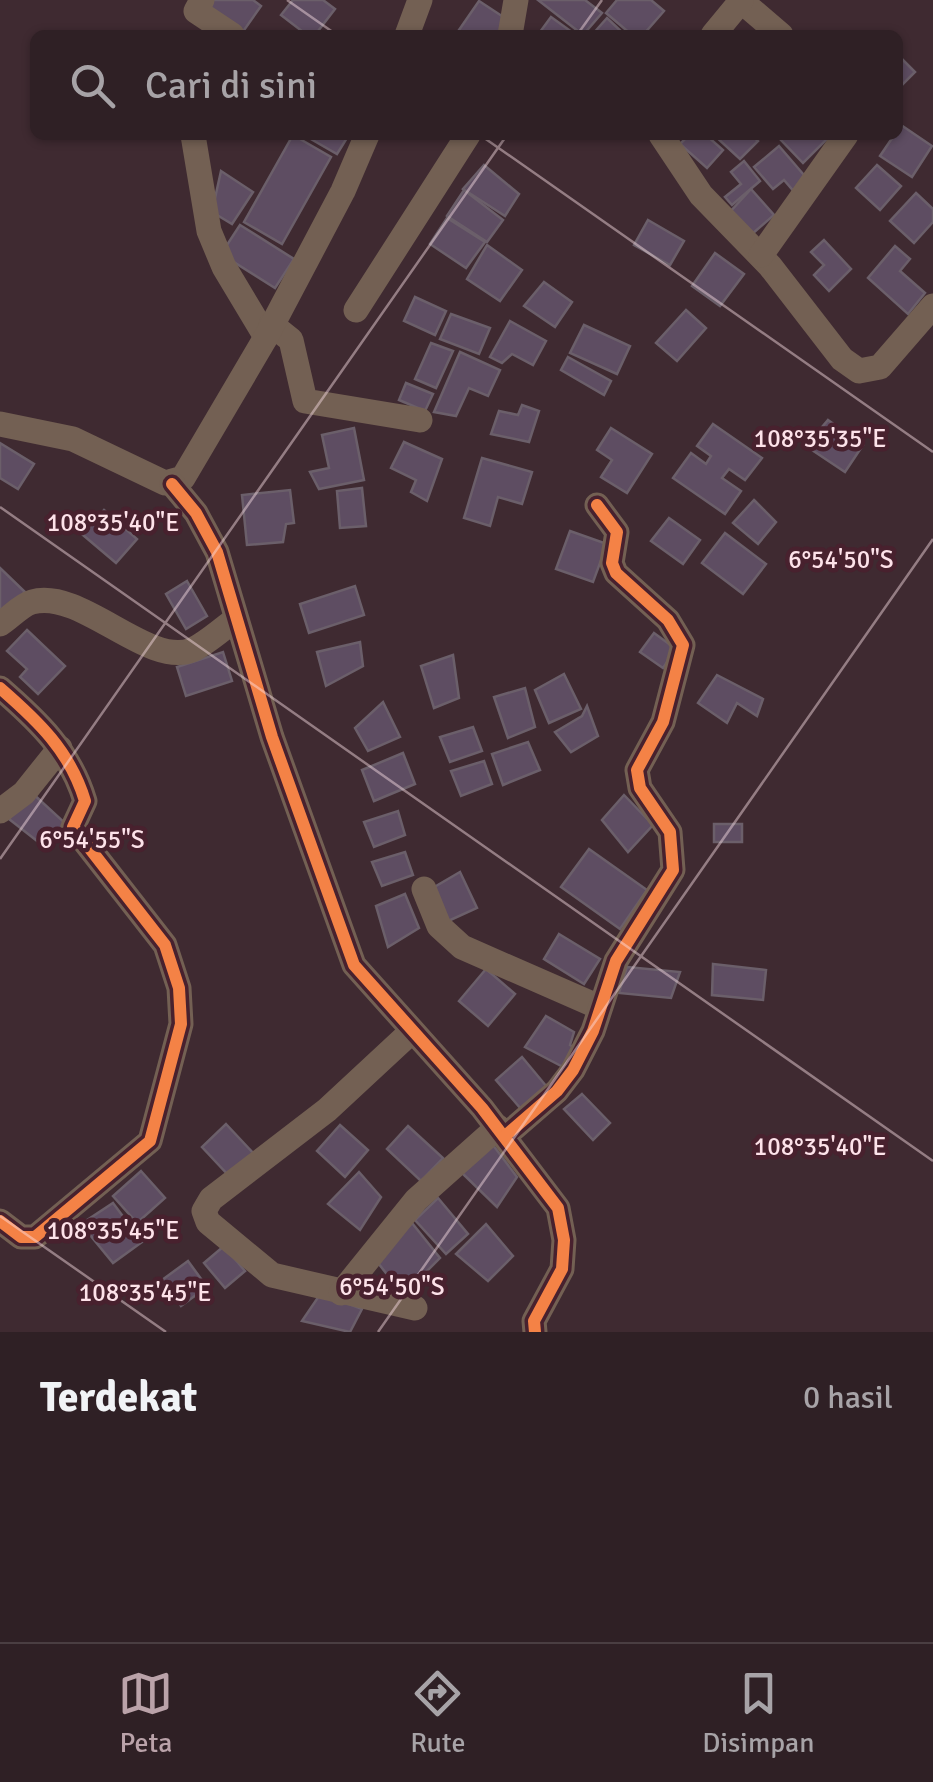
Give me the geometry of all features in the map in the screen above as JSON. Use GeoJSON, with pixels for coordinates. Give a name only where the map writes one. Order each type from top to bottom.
{"type":"FeatureCollection","features":[{"type":"Feature","properties":{"kind":"street"},"geometry":{"type":"LineString","coordinates":[[202,0],[196,11],[224,30]]}},
{"type":"Feature","properties":{"kind":"street"},"geometry":{"type":"LineString","coordinates":[[408,30],[420,0]]}},
{"type":"Feature","properties":{"kind":"street"},"geometry":{"type":"LineString","coordinates":[[514,30],[516,0]]}},
{"type":"Feature","properties":{"kind":"street"},"geometry":{"type":"LineString","coordinates":[[717,30],[740,0],[775,30]]}},
{"type":"Feature","properties":{"kind":"street"},"geometry":{"type":"LineString","coordinates":[[194,140],[209,231],[224,267],[269,330],[291,340],[305,402],[420,420]]}},
{"type":"Feature","properties":{"kind":"street"},"geometry":{"type":"LineString","coordinates":[[172,484],[190,470],[269,330],[343,191],[365,140]]}},
{"type":"Feature","properties":{"kind":"street"},"geometry":{"type":"LineString","coordinates":[[356,310],[465,140]]}},
{"type":"Feature","properties":{"kind":"street"},"geometry":{"type":"LineString","coordinates":[[663,140],[701,196],[761,256],[842,359],[859,371],[867,373],[880,366],[933,306]]}},
{"type":"Feature","properties":{"kind":"street"},"geometry":{"type":"LineString","coordinates":[[761,256],[844,140]]}},
{"type":"Feature","properties":{"kind":"street"},"geometry":{"type":"LineString","coordinates":[[0,424],[73,439],[172,484],[196,513],[217,552],[272,737],[354,965],[501,1132],[542,1184],[562,1224],[562,1269],[534,1321],[535,1332]]}},
{"type":"Feature","properties":{"kind":"street"},"geometry":{"type":"LineString","coordinates":[[341,1293],[416,1200],[558,1091],[593,1031],[616,961],[674,870],[676,853],[670,832],[640,788],[637,770],[663,722],[683,645],[668,620],[616,573],[617,532],[598,505]]}},
{"type":"Feature","properties":{"kind":"street"},"geometry":{"type":"LineString","coordinates":[[0,624],[31,602],[46,602],[70,608],[167,650],[190,651],[236,619]]}},
{"type":"Feature","properties":{"kind":"street"},"geometry":{"type":"LineString","coordinates":[[0,688],[48,730],[60,748],[85,801],[73,828],[165,945],[179,988],[181,1024],[150,1142],[35,1236],[20,1237],[0,1221]]}},
{"type":"Feature","properties":{"kind":"street"},"geometry":{"type":"LineString","coordinates":[[0,811],[24,792],[60,748]]}},
{"type":"Feature","properties":{"kind":"street"},"geometry":{"type":"LineString","coordinates":[[424,889],[438,926],[462,947],[599,1007]]}},
{"type":"Feature","properties":{"kind":"street"},"geometry":{"type":"LineString","coordinates":[[411,1032],[327,1110],[211,1199],[204,1211],[208,1222],[272,1275],[415,1308]]}},
{"type":"Feature","properties":{"kind":"building"},"geometry":{"type":"Polygon","coordinates":[[[213,0],[253,0],[261,6],[244,30],[238,30],[207,9],[213,0]]]}},
{"type":"Feature","properties":{"kind":"building"},"geometry":{"type":"Polygon","coordinates":[[[293,0],[323,0],[335,9],[319,30],[300,30],[281,15],[293,0]]]}},
{"type":"Feature","properties":{"kind":"building"},"geometry":{"type":"Polygon","coordinates":[[[538,0],[585,0],[602,13],[587,30],[577,30],[538,0]]]}},
{"type":"Feature","properties":{"kind":"building"},"geometry":{"type":"Polygon","coordinates":[[[617,0],[651,0],[664,11],[647,30],[626,30],[606,13],[617,0]]]}},
{"type":"Feature","properties":{"kind":"building"},"geometry":{"type":"Polygon","coordinates":[[[479,1],[508,20],[501,30],[459,30],[479,1]]]}},
{"type":"Feature","properties":{"kind":"building"},"geometry":{"type":"Polygon","coordinates":[[[551,17],[569,30],[541,30],[551,17]]]}},
{"type":"Feature","properties":{"kind":"building"},"geometry":{"type":"Polygon","coordinates":[[[607,18],[620,30],[596,30],[607,18]]]}},
{"type":"Feature","properties":{"kind":"building"},"geometry":{"type":"Polygon","coordinates":[[[903,60],[915,72],[903,84],[903,60]]]}},
{"type":"Feature","properties":{"kind":"building"},"geometry":{"type":"Polygon","coordinates":[[[903,126],[932,146],[912,177],[880,156],[891,140],[903,140],[903,126]]]}},
{"type":"Feature","properties":{"kind":"building"},"geometry":{"type":"Polygon","coordinates":[[[290,140],[302,140],[331,157],[282,244],[244,222],[290,140]]]}},
{"type":"Feature","properties":{"kind":"building"},"geometry":{"type":"Polygon","coordinates":[[[313,140],[346,140],[337,154],[313,140]]]}},
{"type":"Feature","properties":{"kind":"building"},"geometry":{"type":"Polygon","coordinates":[[[684,140],[712,140],[723,150],[707,168],[680,144],[684,140]]]}},
{"type":"Feature","properties":{"kind":"building"},"geometry":{"type":"Polygon","coordinates":[[[719,140],[758,141],[740,159],[719,140]]]}},
{"type":"Feature","properties":{"kind":"building"},"geometry":{"type":"Polygon","coordinates":[[[781,140],[826,140],[803,163],[781,140]]]}},
{"type":"Feature","properties":{"kind":"building"},"geometry":{"type":"Polygon","coordinates":[[[779,146],[810,182],[796,194],[784,180],[773,189],[754,167],[779,146]]]}},
{"type":"Feature","properties":{"kind":"building"},"geometry":{"type":"Polygon","coordinates":[[[744,161],[760,181],[732,205],[725,197],[741,184],[731,172],[744,161]]]}},
{"type":"Feature","properties":{"kind":"building"},"geometry":{"type":"Polygon","coordinates":[[[484,165],[519,194],[505,216],[463,189],[484,165]]]}},
{"type":"Feature","properties":{"kind":"building"},"geometry":{"type":"Polygon","coordinates":[[[877,165],[901,186],[880,210],[856,188],[877,165]]]}},
{"type":"Feature","properties":{"kind":"building"},"geometry":{"type":"Polygon","coordinates":[[[221,171],[253,192],[232,224],[212,212],[221,171]]]}},
{"type":"Feature","properties":{"kind":"building"},"geometry":{"type":"Polygon","coordinates":[[[751,189],[774,215],[752,234],[729,213],[751,189]]]}},
{"type":"Feature","properties":{"kind":"building"},"geometry":{"type":"Polygon","coordinates":[[[464,190],[503,220],[487,242],[447,216],[464,190]]]}},
{"type":"Feature","properties":{"kind":"building"},"geometry":{"type":"Polygon","coordinates":[[[916,193],[933,209],[933,222],[914,243],[890,221],[916,193]]]}},
{"type":"Feature","properties":{"kind":"building"},"geometry":{"type":"Polygon","coordinates":[[[447,218],[485,242],[466,268],[430,244],[447,218]]]}},
{"type":"Feature","properties":{"kind":"building"},"geometry":{"type":"Polygon","coordinates":[[[648,220],[684,241],[670,265],[634,245],[648,220]]]}},
{"type":"Feature","properties":{"kind":"building"},"geometry":{"type":"Polygon","coordinates":[[[240,225],[294,259],[275,288],[221,254],[240,225]]]}},
{"type":"Feature","properties":{"kind":"building"},"geometry":{"type":"Polygon","coordinates":[[[824,240],[851,269],[829,291],[814,275],[824,265],[811,252],[824,240]]]}},
{"type":"Feature","properties":{"kind":"building"},"geometry":{"type":"Polygon","coordinates":[[[487,245],[522,270],[500,301],[467,279],[487,245]]]}},
{"type":"Feature","properties":{"kind":"building"},"geometry":{"type":"Polygon","coordinates":[[[895,246],[910,259],[900,271],[925,293],[908,314],[868,278],[895,246]]]}},
{"type":"Feature","properties":{"kind":"building"},"geometry":{"type":"Polygon","coordinates":[[[715,253],[744,274],[720,306],[692,286],[715,253]]]}},
{"type":"Feature","properties":{"kind":"building"},"geometry":{"type":"Polygon","coordinates":[[[544,282],[572,302],[555,327],[524,306],[544,282]]]}},
{"type":"Feature","properties":{"kind":"building"},"geometry":{"type":"Polygon","coordinates":[[[415,297],[446,311],[435,335],[404,321],[415,297]]]}},
{"type":"Feature","properties":{"kind":"building"},"geometry":{"type":"Polygon","coordinates":[[[686,310],[706,328],[677,361],[656,343],[686,310]]]}},
{"type":"Feature","properties":{"kind":"building"},"geometry":{"type":"Polygon","coordinates":[[[451,314],[490,328],[479,354],[440,339],[451,314]]]}},
{"type":"Feature","properties":{"kind":"building"},"geometry":{"type":"Polygon","coordinates":[[[510,321],[546,341],[533,365],[512,354],[502,363],[490,357],[510,321]]]}},
{"type":"Feature","properties":{"kind":"building"},"geometry":{"type":"Polygon","coordinates":[[[584,325],[630,346],[617,374],[570,353],[584,325]]]}},
{"type":"Feature","properties":{"kind":"building"},"geometry":{"type":"Polygon","coordinates":[[[431,343],[453,351],[436,388],[415,379],[431,343]]]}},
{"type":"Feature","properties":{"kind":"building"},"geometry":{"type":"Polygon","coordinates":[[[460,352],[500,370],[488,396],[469,388],[456,416],[434,412],[460,352]]]}},
{"type":"Feature","properties":{"kind":"building"},"geometry":{"type":"Polygon","coordinates":[[[568,357],[611,381],[604,395],[561,370],[568,357]]]}},
{"type":"Feature","properties":{"kind":"building"},"geometry":{"type":"Polygon","coordinates":[[[406,383],[433,394],[425,411],[399,400],[406,383]]]}},
{"type":"Feature","properties":{"kind":"building"},"geometry":{"type":"Polygon","coordinates":[[[522,405],[539,411],[529,442],[491,434],[499,411],[518,415],[522,405]]]}},
{"type":"Feature","properties":{"kind":"building"},"geometry":{"type":"Polygon","coordinates":[[[828,420],[863,445],[845,472],[806,446],[828,420]]]}},
{"type":"Feature","properties":{"kind":"building"},"geometry":{"type":"Polygon","coordinates":[[[713,424],[762,458],[745,480],[729,469],[722,478],[741,491],[725,514],[673,478],[691,453],[706,464],[711,456],[697,446],[713,424]]]}},
{"type":"Feature","properties":{"kind":"building"},"geometry":{"type":"Polygon","coordinates":[[[354,428],[364,480],[319,489],[310,472],[329,468],[322,435],[354,428]]]}},
{"type":"Feature","properties":{"kind":"building"},"geometry":{"type":"Polygon","coordinates":[[[611,428],[652,454],[627,493],[601,477],[612,460],[597,450],[611,428]]]}},
{"type":"Feature","properties":{"kind":"building"},"geometry":{"type":"Polygon","coordinates":[[[404,442],[442,459],[427,501],[411,492],[416,480],[391,468],[404,442]]]}},
{"type":"Feature","properties":{"kind":"building"},"geometry":{"type":"Polygon","coordinates":[[[0,443],[34,464],[18,489],[0,478],[0,443]]]}},
{"type":"Feature","properties":{"kind":"building"},"geometry":{"type":"Polygon","coordinates":[[[482,458],[532,472],[522,504],[498,497],[490,526],[464,518],[482,458]]]}},
{"type":"Feature","properties":{"kind":"building"},"geometry":{"type":"Polygon","coordinates":[[[362,488],[366,526],[340,528],[337,491],[362,488]]]}},
{"type":"Feature","properties":{"kind":"building"},"geometry":{"type":"Polygon","coordinates":[[[290,490],[294,523],[286,524],[283,542],[247,545],[242,495],[290,490]]]}},
{"type":"Feature","properties":{"kind":"building"},"geometry":{"type":"Polygon","coordinates":[[[754,500],[776,522],[758,544],[733,523],[754,500]]]}},
{"type":"Feature","properties":{"kind":"building"},"geometry":{"type":"Polygon","coordinates":[[[104,510],[137,539],[116,563],[83,535],[104,510]]]}},
{"type":"Feature","properties":{"kind":"building"},"geometry":{"type":"Polygon","coordinates":[[[669,518],[700,540],[683,564],[651,541],[669,518]]]}},
{"type":"Feature","properties":{"kind":"building"},"geometry":{"type":"Polygon","coordinates":[[[570,531],[607,544],[593,582],[556,569],[570,531]]]}},
{"type":"Feature","properties":{"kind":"building"},"geometry":{"type":"Polygon","coordinates":[[[725,533],[766,564],[743,594],[702,563],[725,533]]]}},
{"type":"Feature","properties":{"kind":"building"},"geometry":{"type":"Polygon","coordinates":[[[0,568],[25,592],[0,616],[0,568]]]}},
{"type":"Feature","properties":{"kind":"building"},"geometry":{"type":"Polygon","coordinates":[[[187,581],[207,616],[186,629],[166,594],[187,581]]]}},
{"type":"Feature","properties":{"kind":"building"},"geometry":{"type":"Polygon","coordinates":[[[355,586],[364,615],[309,633],[300,604],[355,586]]]}},
{"type":"Feature","properties":{"kind":"building"},"geometry":{"type":"Polygon","coordinates":[[[27,630],[65,666],[38,694],[20,677],[27,669],[7,651],[27,630]]]}},
{"type":"Feature","properties":{"kind":"building"},"geometry":{"type":"Polygon","coordinates":[[[654,633],[676,649],[663,668],[640,652],[654,633]]]}},
{"type":"Feature","properties":{"kind":"building"},"geometry":{"type":"Polygon","coordinates":[[[360,642],[363,666],[326,686],[317,652],[360,642]]]}},
{"type":"Feature","properties":{"kind":"building"},"geometry":{"type":"Polygon","coordinates":[[[223,652],[232,681],[186,696],[177,667],[223,652]]]}},
{"type":"Feature","properties":{"kind":"building"},"geometry":{"type":"Polygon","coordinates":[[[453,655],[459,698],[434,708],[421,666],[453,655]]]}},
{"type":"Feature","properties":{"kind":"building"},"geometry":{"type":"Polygon","coordinates":[[[564,674],[581,709],[549,723],[535,690],[564,674]]]}},
{"type":"Feature","properties":{"kind":"building"},"geometry":{"type":"Polygon","coordinates":[[[717,675],[763,699],[757,716],[737,703],[727,723],[698,703],[717,675]]]}},
{"type":"Feature","properties":{"kind":"building"},"geometry":{"type":"Polygon","coordinates":[[[525,688],[535,727],[508,738],[494,697],[525,688]]]}},
{"type":"Feature","properties":{"kind":"building"},"geometry":{"type":"Polygon","coordinates":[[[383,702],[400,737],[368,751],[355,728],[383,702]]]}},
{"type":"Feature","properties":{"kind":"building"},"geometry":{"type":"Polygon","coordinates":[[[587,706],[598,736],[571,752],[555,732],[582,716],[587,706]]]}},
{"type":"Feature","properties":{"kind":"building"},"geometry":{"type":"Polygon","coordinates":[[[473,727],[482,751],[450,762],[440,737],[473,727]]]}},
{"type":"Feature","properties":{"kind":"building"},"geometry":{"type":"Polygon","coordinates":[[[528,742],[540,770],[503,785],[492,754],[528,742]]]}},
{"type":"Feature","properties":{"kind":"building"},"geometry":{"type":"Polygon","coordinates":[[[403,753],[415,784],[374,801],[362,770],[403,753]]]}},
{"type":"Feature","properties":{"kind":"building"},"geometry":{"type":"Polygon","coordinates":[[[484,761],[492,784],[461,796],[451,771],[484,761]]]}},
{"type":"Feature","properties":{"kind":"building"},"geometry":{"type":"Polygon","coordinates":[[[30,791],[66,824],[46,848],[9,819],[30,791]]]}},
{"type":"Feature","properties":{"kind":"building"},"geometry":{"type":"Polygon","coordinates":[[[624,795],[653,825],[628,852],[602,820],[624,795]]]}},
{"type":"Feature","properties":{"kind":"building"},"geometry":{"type":"Polygon","coordinates":[[[398,811],[405,835],[374,847],[364,822],[398,811]]]}},
{"type":"Feature","properties":{"kind":"building"},"geometry":{"type":"Polygon","coordinates":[[[714,824],[742,824],[742,842],[714,842],[714,824]]]}},
{"type":"Feature","properties":{"kind":"building"},"geometry":{"type":"Polygon","coordinates":[[[589,849],[647,890],[620,929],[561,887],[589,849]]]}},
{"type":"Feature","properties":{"kind":"building"},"geometry":{"type":"Polygon","coordinates":[[[405,852],[413,875],[382,886],[372,862],[405,852]]]}},
{"type":"Feature","properties":{"kind":"building"},"geometry":{"type":"Polygon","coordinates":[[[460,872],[477,908],[446,922],[431,889],[460,872]]]}},
{"type":"Feature","properties":{"kind":"building"},"geometry":{"type":"Polygon","coordinates":[[[405,894],[419,928],[388,947],[376,906],[405,894]]]}},
{"type":"Feature","properties":{"kind":"building"},"geometry":{"type":"Polygon","coordinates":[[[559,934],[600,959],[584,984],[544,959],[559,934]]]}},
{"type":"Feature","properties":{"kind":"building"},"geometry":{"type":"Polygon","coordinates":[[[713,964],[766,970],[763,1000],[712,995],[713,964]]]}},
{"type":"Feature","properties":{"kind":"building"},"geometry":{"type":"Polygon","coordinates":[[[627,967],[680,972],[671,998],[619,993],[627,967]]]}},
{"type":"Feature","properties":{"kind":"building"},"geometry":{"type":"Polygon","coordinates":[[[486,969],[515,994],[488,1026],[459,1001],[486,969]]]}},
{"type":"Feature","properties":{"kind":"building"},"geometry":{"type":"Polygon","coordinates":[[[546,1016],[574,1032],[570,1045],[576,1049],[563,1067],[525,1047],[546,1016]]]}},
{"type":"Feature","properties":{"kind":"building"},"geometry":{"type":"Polygon","coordinates":[[[522,1057],[547,1087],[521,1109],[496,1080],[522,1057]]]}},
{"type":"Feature","properties":{"kind":"building"},"geometry":{"type":"Polygon","coordinates":[[[582,1094],[610,1123],[593,1140],[564,1109],[582,1094]]]}},
{"type":"Feature","properties":{"kind":"building"},"geometry":{"type":"Polygon","coordinates":[[[226,1124],[254,1154],[230,1177],[202,1147],[226,1124]]]}},
{"type":"Feature","properties":{"kind":"building"},"geometry":{"type":"Polygon","coordinates":[[[340,1125],[368,1150],[345,1177],[317,1151],[340,1125]]]}},
{"type":"Feature","properties":{"kind":"building"},"geometry":{"type":"Polygon","coordinates":[[[408,1126],[443,1158],[421,1181],[387,1149],[408,1126]]]}},
{"type":"Feature","properties":{"kind":"building"},"geometry":{"type":"Polygon","coordinates":[[[493,1145],[517,1177],[497,1207],[461,1172],[493,1145]]]}},
{"type":"Feature","properties":{"kind":"building"},"geometry":{"type":"Polygon","coordinates":[[[141,1171],[165,1198],[137,1223],[113,1196],[141,1171]]]}},
{"type":"Feature","properties":{"kind":"building"},"geometry":{"type":"Polygon","coordinates":[[[359,1172],[381,1197],[360,1230],[328,1204],[359,1172]]]}},
{"type":"Feature","properties":{"kind":"building"},"geometry":{"type":"Polygon","coordinates":[[[438,1198],[468,1234],[446,1254],[415,1220],[438,1198]]]}},
{"type":"Feature","properties":{"kind":"building"},"geometry":{"type":"Polygon","coordinates":[[[113,1203],[142,1242],[113,1263],[81,1224],[113,1203]]]}},
{"type":"Feature","properties":{"kind":"building"},"geometry":{"type":"Polygon","coordinates":[[[412,1223],[440,1258],[403,1295],[375,1259],[412,1223]]]}},
{"type":"Feature","properties":{"kind":"building"},"geometry":{"type":"Polygon","coordinates":[[[486,1224],[513,1256],[488,1281],[456,1254],[486,1224]]]}},
{"type":"Feature","properties":{"kind":"building"},"geometry":{"type":"Polygon","coordinates":[[[224,1246],[245,1271],[225,1288],[204,1263],[224,1246]]]}},
{"type":"Feature","properties":{"kind":"building"},"geometry":{"type":"Polygon","coordinates":[[[188,1261],[207,1287],[181,1306],[162,1280],[188,1261]]]}},
{"type":"Feature","properties":{"kind":"building"},"geometry":{"type":"Polygon","coordinates":[[[321,1293],[362,1309],[350,1332],[302,1321],[321,1293]]]}},
{"type":"Feature","properties":{"kind":"cycle path"},"geometry":{"type":"LineString","coordinates":[[172,484],[196,513],[217,552],[272,737],[354,965],[482,1108],[558,1208],[564,1240],[562,1269],[534,1321],[535,1332]]}},
{"type":"Feature","properties":{"kind":"cycle path"},"geometry":{"type":"LineString","coordinates":[[505,1136],[557,1091],[573,1070],[593,1031],[616,961],[673,870],[670,832],[640,788],[637,770],[663,722],[683,645],[668,620],[616,573],[612,563],[617,532],[597,505]]}},
{"type":"Feature","properties":{"kind":"cycle path"},"geometry":{"type":"LineString","coordinates":[[0,688],[40,725],[71,767],[85,801],[73,827],[165,945],[179,988],[181,1024],[150,1141],[35,1237],[21,1237],[0,1221]]}}]}
